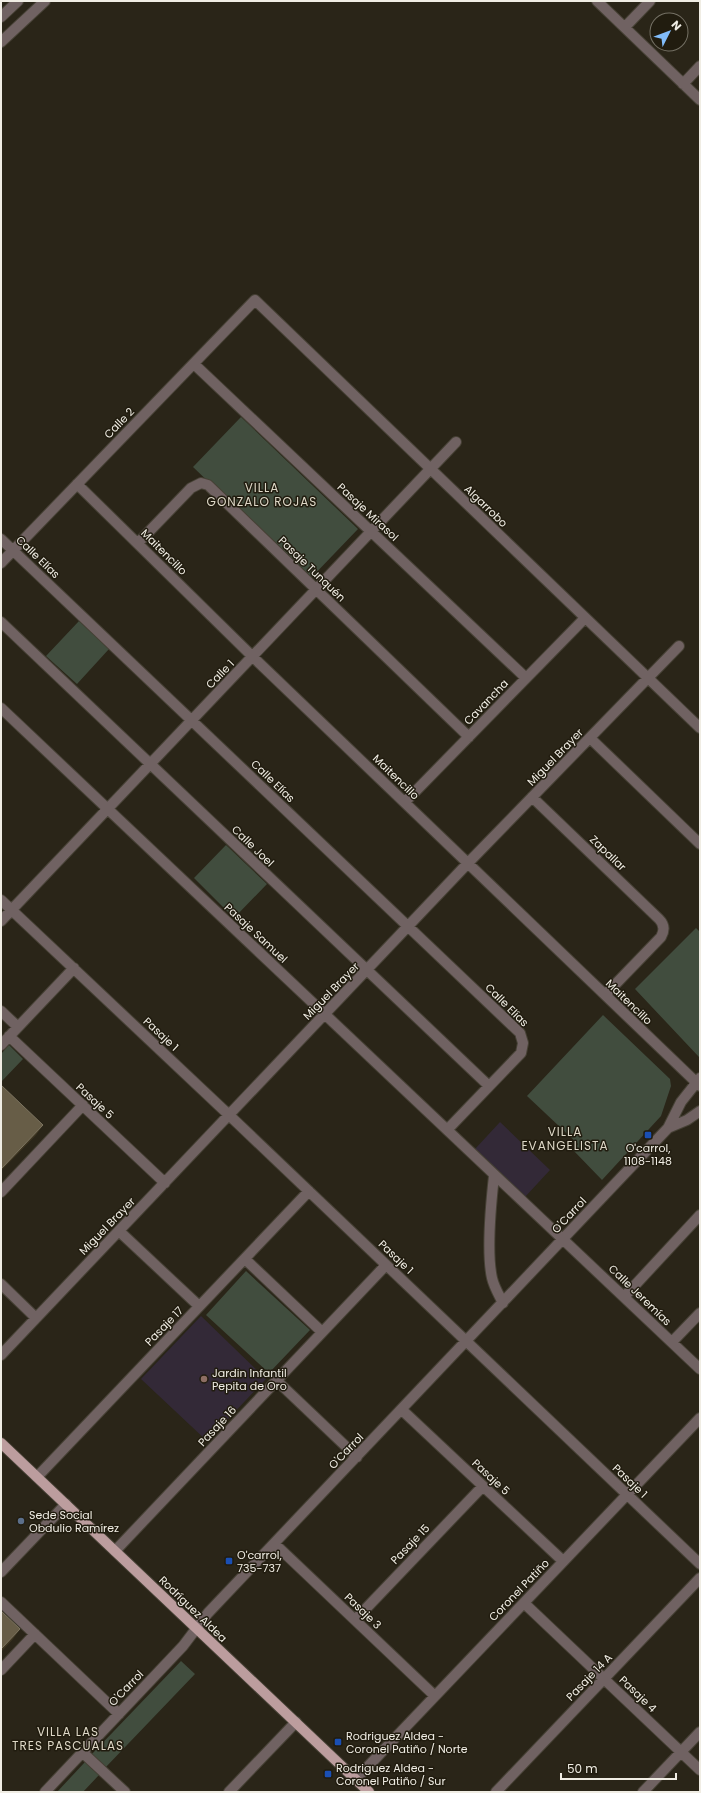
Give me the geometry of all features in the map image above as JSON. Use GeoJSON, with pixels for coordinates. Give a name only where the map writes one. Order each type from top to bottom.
{"type":"FeatureCollection","features":[{"type":"Feature","properties":{"kind":"main road","name":"Rodríguez Aldea"},"geometry":{"type":"LineString","coordinates":[[1,1443],[369,1792]]}},
{"type":"Feature","properties":{"kind":"street"},"geometry":{"type":"LineString","coordinates":[[1,17],[18,1]]}},
{"type":"Feature","properties":{"kind":"street"},"geometry":{"type":"LineString","coordinates":[[1,42],[45,1]]}},
{"type":"Feature","properties":{"kind":"street"},"geometry":{"type":"LineString","coordinates":[[597,1],[700,100]]}},
{"type":"Feature","properties":{"kind":"street"},"geometry":{"type":"LineString","coordinates":[[625,27],[650,1]]}},
{"type":"Feature","properties":{"kind":"street"},"geometry":{"type":"LineString","coordinates":[[683,84],[700,66]]}},
{"type":"Feature","properties":{"kind":"street","name":"Calle 2"},"geometry":{"type":"LineString","coordinates":[[1,563],[255,300]]}},
{"type":"Feature","properties":{"kind":"street","name":"Algarrobo"},"geometry":{"type":"LineString","coordinates":[[255,300],[700,728]]}},
{"type":"Feature","properties":{"kind":"street","name":"Pasaje Mirasol"},"geometry":{"type":"LineString","coordinates":[[194,364],[526,678]]}},
{"type":"Feature","properties":{"kind":"street","name":"Calle 1"},"geometry":{"type":"LineString","coordinates":[[1,921],[456,442]]}},
{"type":"Feature","properties":{"kind":"street","name":"Maitencillo"},"geometry":{"type":"LineString","coordinates":[[77,484],[468,864],[699,1083]]}},
{"type":"Feature","properties":{"kind":"street","name":"Pasaje Tunquén"},"geometry":{"type":"LineString","coordinates":[[138,543],[191,488],[197,484],[204,484],[211,487],[469,737]]}},
{"type":"Feature","properties":{"kind":"street","name":"Calle Elías"},"geometry":{"type":"LineString","coordinates":[[1,539],[517,1030],[523,1043],[521,1053],[489,1086]]}},
{"type":"Feature","properties":{"kind":"street","name":"Cavancha"},"geometry":{"type":"LineString","coordinates":[[405,802],[585,618]]}},
{"type":"Feature","properties":{"kind":"street","name":"Calle Joel"},"geometry":{"type":"LineString","coordinates":[[1,622],[489,1086]]}},
{"type":"Feature","properties":{"kind":"street","name":"Miguel Brayer"},"geometry":{"type":"LineString","coordinates":[[1,1355],[532,797],[679,646]]}},
{"type":"Feature","properties":{"kind":"street","name":"Pasaje Samuel"},"geometry":{"type":"LineString","coordinates":[[1,708],[494,1176]]}},
{"type":"Feature","properties":{"kind":"street"},"geometry":{"type":"LineString","coordinates":[[590,738],[700,844]]}},
{"type":"Feature","properties":{"kind":"street","name":"Zapallar"},"geometry":{"type":"LineString","coordinates":[[532,797],[659,918],[664,929],[659,940],[605,995]]}},
{"type":"Feature","properties":{"kind":"street","name":"Pasaje 1"},"geometry":{"type":"LineString","coordinates":[[1,900],[700,1564]]}},
{"type":"Feature","properties":{"kind":"street"},"geometry":{"type":"LineString","coordinates":[[1,1045],[74,968]]}},
{"type":"Feature","properties":{"kind":"street"},"geometry":{"type":"LineString","coordinates":[[1,1011],[18,1027]]}},
{"type":"Feature","properties":{"kind":"street","name":"Pasaje 5"},"geometry":{"type":"LineString","coordinates":[[9,1036],[165,1183]]}},
{"type":"Feature","properties":{"kind":"street","name":"O'Carrol"},"geometry":{"type":"LineString","coordinates":[[44,1792],[183,1646],[208,1613],[358,1457],[668,1128],[681,1102],[699,1083]]}},
{"type":"Feature","properties":{"kind":"street"},"geometry":{"type":"LineString","coordinates":[[447,1130],[489,1086]]}},
{"type":"Feature","properties":{"kind":"street"},"geometry":{"type":"LineString","coordinates":[[1,1192],[82,1106]]}},
{"type":"Feature","properties":{"kind":"street","name":"O'Carrol"},"geometry":{"type":"LineString","coordinates":[[668,1128],[687,1120],[700,1111]]}},
{"type":"Feature","properties":{"kind":"street"},"geometry":{"type":"LineString","coordinates":[[494,1176],[491,1206],[490,1268],[497,1292],[503,1303]]}},
{"type":"Feature","properties":{"kind":"street","name":"Calle Jeremías"},"geometry":{"type":"LineString","coordinates":[[494,1176],[563,1239],[700,1369]]}},
{"type":"Feature","properties":{"kind":"street","name":"Pasaje 17"},"geometry":{"type":"LineString","coordinates":[[37,1477],[309,1191]]}},
{"type":"Feature","properties":{"kind":"street"},"geometry":{"type":"LineString","coordinates":[[624,1297],[700,1215]]}},
{"type":"Feature","properties":{"kind":"street"},"geometry":{"type":"LineString","coordinates":[[118,1231],[199,1306]]}},
{"type":"Feature","properties":{"kind":"street"},"geometry":{"type":"LineString","coordinates":[[245,1258],[322,1332]]}},
{"type":"Feature","properties":{"kind":"street","name":"Pasaje 16"},"geometry":{"type":"LineString","coordinates":[[115,1551],[386,1265]]}},
{"type":"Feature","properties":{"kind":"street"},"geometry":{"type":"LineString","coordinates":[[1,1284],[36,1318]]}},
{"type":"Feature","properties":{"kind":"street"},"geometry":{"type":"LineString","coordinates":[[672,1342],[700,1313]]}},
{"type":"Feature","properties":{"kind":"street"},"geometry":{"type":"LineString","coordinates":[[276,1380],[358,1457]]}},
{"type":"Feature","properties":{"kind":"street","name":"Pasaje 5"},"geometry":{"type":"LineString","coordinates":[[402,1410],[563,1561]]}},
{"type":"Feature","properties":{"kind":"street","name":"Coronel Patiño"},"geometry":{"type":"LineString","coordinates":[[356,1779],[700,1418]]}},
{"type":"Feature","properties":{"kind":"street","name":"Pasaje 15"},"geometry":{"type":"LineString","coordinates":[[355,1620],[483,1486]]}},
{"type":"Feature","properties":{"kind":"street"},"geometry":{"type":"LineString","coordinates":[[1,1572],[66,1504]]}},
{"type":"Feature","properties":{"kind":"street","name":"Pasaje 3"},"geometry":{"type":"LineString","coordinates":[[275,1544],[435,1696]]}},
{"type":"Feature","properties":{"kind":"street","name":"Pasaje 14 A"},"geometry":{"type":"LineString","coordinates":[[496,1792],[700,1578]]}},
{"type":"Feature","properties":{"kind":"street"},"geometry":{"type":"LineString","coordinates":[[1,1602],[119,1714]]}},
{"type":"Feature","properties":{"kind":"street","name":"Pasaje 4"},"geometry":{"type":"LineString","coordinates":[[524,1603],[700,1770]]}},
{"type":"Feature","properties":{"kind":"street"},"geometry":{"type":"LineString","coordinates":[[1,1670],[35,1634]]}},
{"type":"Feature","properties":{"kind":"street"},"geometry":{"type":"LineString","coordinates":[[230,1792],[296,1722]]}},
{"type":"Feature","properties":{"kind":"street"},"geometry":{"type":"LineString","coordinates":[[643,1792],[700,1732]]}},
{"type":"Feature","properties":{"kind":"street"},"geometry":{"type":"LineString","coordinates":[[82,1752],[125,1792]]}},
{"type":"Feature","properties":{"kind":"shaded area"},"geometry":{"type":"Polygon","coordinates":[[[500,1122],[550,1170],[525,1197],[475,1149],[500,1122]]]}},
{"type":"Feature","properties":{"kind":"shaded area","name":"Jardin Infantil Pepita de Oro"},"geometry":{"type":"Polygon","coordinates":[[[201,1316],[266,1379],[207,1441],[141,1379],[201,1316]]]}},
{"type":"Feature","properties":{"kind":"green space"},"geometry":{"type":"Polygon","coordinates":[[[241,417],[358,529],[310,579],[193,467],[241,417]]]}},
{"type":"Feature","properties":{"kind":"green space"},"geometry":{"type":"Polygon","coordinates":[[[79,621],[109,649],[77,684],[46,656],[79,621]]]}},
{"type":"Feature","properties":{"kind":"green space"},"geometry":{"type":"Polygon","coordinates":[[[226,845],[267,884],[234,918],[194,878],[226,845]]]}},
{"type":"Feature","properties":{"kind":"green space"},"geometry":{"type":"Polygon","coordinates":[[[696,928],[700,932],[699,1057],[635,989],[696,928]]]}},
{"type":"Feature","properties":{"kind":"green space"},"geometry":{"type":"Polygon","coordinates":[[[603,1015],[670,1079],[671,1086],[661,1116],[602,1180],[573,1150],[578,1144],[527,1096],[603,1015]]]}},
{"type":"Feature","properties":{"kind":"green space"},"geometry":{"type":"Polygon","coordinates":[[[9,1045],[23,1059],[1,1082],[1,1054],[9,1045]]]}},
{"type":"Feature","properties":{"kind":"green space"},"geometry":{"type":"Polygon","coordinates":[[[246,1271],[310,1330],[269,1373],[206,1315],[246,1271]]]}},
{"type":"Feature","properties":{"kind":"green space"},"geometry":{"type":"Polygon","coordinates":[[[181,1661],[195,1674],[105,1768],[91,1755],[181,1661]]]}},
{"type":"Feature","properties":{"kind":"green space"},"geometry":{"type":"Polygon","coordinates":[[[85,1762],[99,1775],[83,1792],[57,1792],[85,1762]]]}},
{"type":"Feature","properties":{"kind":"building"},"geometry":{"type":"Polygon","coordinates":[[[1,1085],[43,1125],[1,1169],[1,1085]]]}},
{"type":"Feature","properties":{"kind":"building"},"geometry":{"type":"Polygon","coordinates":[[[1,1611],[20,1629],[1,1649],[1,1611]]]}},
{"type":"Feature","properties":{"kind":"place","name":"O'carrol, 1108-1148"},"geometry":{"type":"Point","coordinates":[648,1135]}},
{"type":"Feature","properties":{"kind":"place","name":"Jardin Infantil Pepita de Oro"},"geometry":{"type":"Point","coordinates":[204,1379]}},
{"type":"Feature","properties":{"kind":"place","name":"Sede Social Obdulio Ramírez"},"geometry":{"type":"Point","coordinates":[21,1521]}},
{"type":"Feature","properties":{"kind":"place","name":"O'carrol, 735-737"},"geometry":{"type":"Point","coordinates":[229,1561]}},
{"type":"Feature","properties":{"kind":"place","name":"Rodriguez Aldea - Coronel Patiño / Norte"},"geometry":{"type":"Point","coordinates":[338,1742]}},
{"type":"Feature","properties":{"kind":"place","name":"Rodriguez Aldea - Coronel Patiño / Sur"},"geometry":{"type":"Point","coordinates":[328,1774]}},
{"type":"Feature","properties":{"kind":"district","name":"VILLA GONZALO ROJAS"},"geometry":{"type":"Point","coordinates":[262,495]}},
{"type":"Feature","properties":{"kind":"district","name":"VILLA EVANGELISTA"},"geometry":{"type":"Point","coordinates":[565,1139]}},
{"type":"Feature","properties":{"kind":"district","name":"VILLA LAS TRES PASCUALAS"},"geometry":{"type":"Point","coordinates":[68,1739]}}]}
